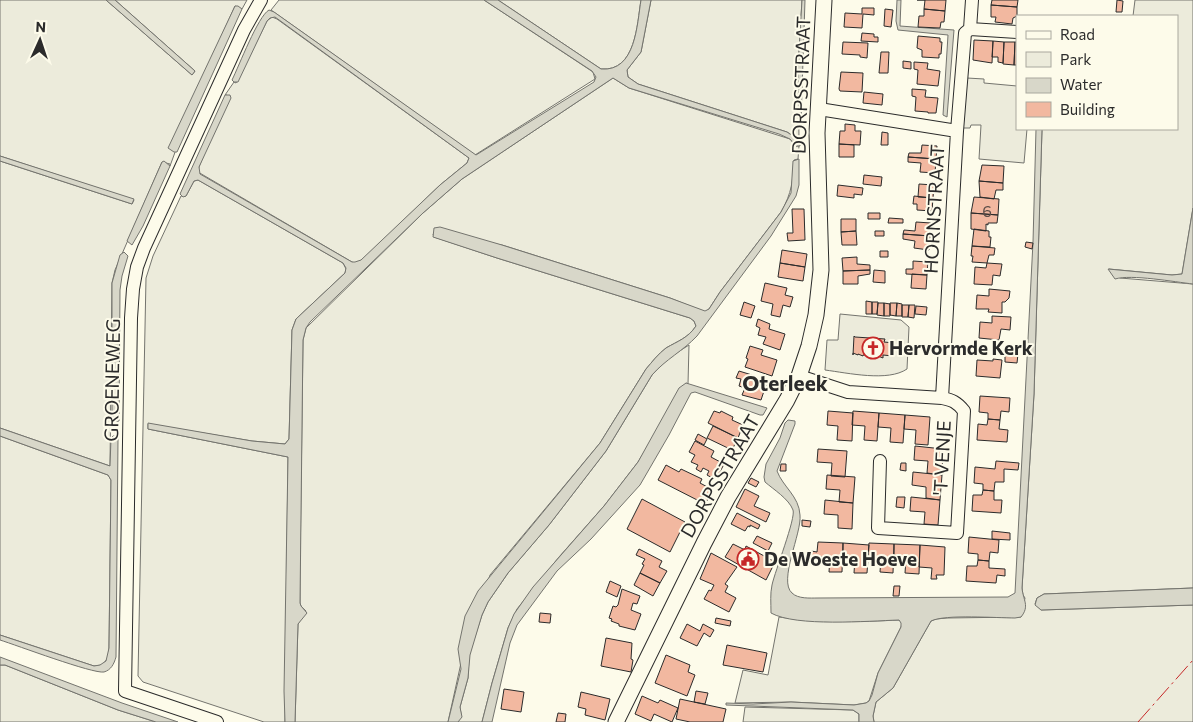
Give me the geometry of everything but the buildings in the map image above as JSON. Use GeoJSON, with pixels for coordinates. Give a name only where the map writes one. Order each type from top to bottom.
{"type":"FeatureCollection","features":[{"type":"Feature","properties":{"kind":"street","name":"GROENEWEG"},"geometry":{"type":"LineString","coordinates":[[217,722],[125,691],[131,318],[137,267],[152,227],[244,30],[261,0]]}},
{"type":"Feature","properties":{"kind":"street","name":"DORPSSTRAAT"},"geometry":{"type":"LineString","coordinates":[[616,722],[728,497],[787,400],[799,376],[816,315],[821,270],[817,150],[824,0]]}},
{"type":"Feature","properties":{"kind":"street"},"geometry":{"type":"LineString","coordinates":[[970,29],[972,0]]}},
{"type":"Feature","properties":{"kind":"street"},"geometry":{"type":"LineString","coordinates":[[957,131],[965,33],[970,29],[1016,32]]}},
{"type":"Feature","properties":{"kind":"street","name":"HORNSTRAAT"},"geometry":{"type":"LineString","coordinates":[[819,109],[957,131],[942,398]]}},
{"type":"Feature","properties":{"kind":"street","name":"'T VENJE"},"geometry":{"type":"LineString","coordinates":[[799,376],[848,392],[953,400],[964,411],[957,533],[878,528],[880,461]]}},
{"type":"Feature","properties":{"kind":"green space"},"geometry":{"type":"Polygon","coordinates":[[[0,0],[106,0],[192,75],[195,71],[115,0],[247,0],[242,9],[235,6],[201,81],[170,166],[170,164],[162,162],[115,270],[112,283],[110,466],[0,428],[0,161],[132,204],[134,200],[0,156],[0,0]]]}},
{"type":"Feature","properties":{"kind":"green space"},"geometry":{"type":"Polygon","coordinates":[[[279,0],[484,0],[593,72],[595,79],[475,155],[271,10],[279,0]]]}},
{"type":"Feature","properties":{"kind":"green space"},"geometry":{"type":"Polygon","coordinates":[[[498,0],[641,0],[636,33],[628,55],[613,68],[601,69],[498,0]]]}},
{"type":"Feature","properties":{"kind":"green space"},"geometry":{"type":"Polygon","coordinates":[[[651,0],[802,0],[798,68],[799,139],[787,132],[638,84],[628,77],[627,70],[641,52],[651,0]]]}},
{"type":"Feature","properties":{"kind":"green space"},"geometry":{"type":"Polygon","coordinates":[[[1135,0],[1193,0],[1193,208],[1182,274],[1172,275],[1109,269],[1120,278],[1193,284],[1193,588],[1044,594],[1037,598],[1035,604],[1041,610],[1193,605],[1193,722],[874,722],[873,716],[876,702],[893,688],[931,621],[947,618],[1021,617],[1025,598],[1022,588],[1034,394],[1042,130],[1178,130],[1178,15],[1133,15],[1135,0]]]}},
{"type":"Feature","properties":{"kind":"green space"},"geometry":{"type":"Polygon","coordinates":[[[272,17],[469,158],[467,163],[440,185],[362,260],[355,263],[198,172],[227,95],[225,95],[234,82],[236,83],[267,21],[272,17]]]}},
{"type":"Feature","properties":{"kind":"green space"},"geometry":{"type":"Polygon","coordinates":[[[613,78],[629,88],[790,139],[796,146],[799,146],[798,159],[794,160],[788,199],[781,212],[705,312],[670,298],[502,245],[433,234],[434,237],[497,258],[690,318],[696,326],[686,336],[663,350],[655,358],[646,369],[600,443],[490,575],[461,663],[448,722],[295,722],[298,624],[306,611],[300,603],[300,572],[303,340],[306,328],[423,213],[462,179],[613,78]]]}},
{"type":"Feature","properties":{"kind":"green space"},"geometry":{"type":"Polygon","coordinates":[[[967,78],[984,79],[984,83],[1016,86],[1016,130],[1027,130],[1024,163],[979,159],[981,125],[971,125],[970,128],[963,128],[967,78]]]}},
{"type":"Feature","properties":{"kind":"green space"},"geometry":{"type":"Polygon","coordinates":[[[198,180],[343,263],[346,269],[345,273],[296,319],[292,330],[289,439],[285,444],[252,441],[148,424],[148,429],[288,457],[285,722],[264,722],[143,682],[138,676],[146,278],[153,256],[181,196],[186,196],[194,181],[198,180]]]}},
{"type":"Feature","properties":{"kind":"green space"},"geometry":{"type":"Polygon","coordinates":[[[840,314],[901,320],[909,327],[907,369],[899,373],[879,376],[825,370],[827,340],[838,340],[840,314]]]}},
{"type":"Feature","properties":{"kind":"green space"},"geometry":{"type":"Polygon","coordinates":[[[689,345],[688,384],[686,383],[638,462],[604,506],[517,609],[508,628],[482,722],[458,722],[468,678],[469,655],[488,602],[508,573],[549,525],[606,451],[652,375],[667,359],[689,345]]]}},
{"type":"Feature","properties":{"kind":"green space"},"geometry":{"type":"Polygon","coordinates":[[[0,436],[108,475],[111,480],[109,648],[108,658],[102,665],[94,666],[0,635],[0,436]]]}},
{"type":"Feature","properties":{"kind":"green space"},"geometry":{"type":"Polygon","coordinates":[[[779,617],[839,622],[899,620],[902,623],[878,673],[869,701],[866,703],[854,705],[791,702],[735,703],[743,670],[768,675],[779,617]]]}},
{"type":"Feature","properties":{"kind":"green space"},"geometry":{"type":"Polygon","coordinates":[[[0,665],[5,665],[118,710],[156,722],[0,722],[0,665]]]}},
{"type":"Feature","properties":{"kind":"green space"},"geometry":{"type":"Polygon","coordinates":[[[745,707],[853,710],[859,714],[859,722],[743,722],[745,707]]]}},
{"type":"Feature","properties":{"kind":"water"},"geometry":{"type":"Polygon","coordinates":[[[106,0],[115,0],[195,71],[192,75],[106,0]]]}},
{"type":"Feature","properties":{"kind":"water"},"geometry":{"type":"Polygon","coordinates":[[[484,0],[498,0],[601,69],[613,68],[628,55],[636,33],[641,0],[651,0],[641,52],[627,70],[628,77],[638,84],[787,132],[800,141],[800,146],[796,146],[790,139],[779,134],[629,88],[613,78],[462,179],[423,213],[310,322],[306,328],[303,340],[300,603],[307,613],[298,624],[295,722],[285,722],[288,457],[148,429],[148,423],[252,441],[285,444],[289,439],[292,330],[296,319],[345,273],[346,268],[343,263],[198,180],[194,181],[186,196],[183,197],[180,194],[225,95],[230,95],[231,98],[199,167],[200,174],[352,262],[361,260],[440,185],[467,163],[469,158],[275,17],[267,21],[238,82],[234,82],[232,80],[249,42],[265,14],[269,10],[274,12],[476,155],[594,82],[596,77],[592,71],[484,0]]]}},
{"type":"Feature","properties":{"kind":"water"},"geometry":{"type":"Polygon","coordinates":[[[802,0],[805,0],[801,121],[799,122],[798,68],[802,0]]]}},
{"type":"Feature","properties":{"kind":"water"},"geometry":{"type":"Polygon","coordinates":[[[897,0],[901,0],[900,26],[954,30],[947,117],[943,115],[948,35],[898,30],[896,21],[897,0]]]}},
{"type":"Feature","properties":{"kind":"water"},"geometry":{"type":"Polygon","coordinates":[[[235,6],[242,9],[177,152],[174,152],[168,148],[235,6]]]}},
{"type":"Feature","properties":{"kind":"water"},"geometry":{"type":"Polygon","coordinates":[[[1036,130],[1042,130],[1034,394],[1022,588],[1026,606],[1024,613],[1021,617],[1015,618],[959,617],[931,621],[893,688],[876,702],[873,716],[874,722],[859,722],[859,714],[853,710],[726,705],[726,703],[791,702],[854,705],[866,703],[872,695],[878,673],[901,627],[899,620],[814,622],[782,617],[771,613],[772,585],[791,523],[793,510],[784,498],[765,482],[764,477],[766,464],[788,420],[795,421],[795,424],[777,471],[797,502],[800,515],[798,533],[789,568],[788,587],[792,593],[801,597],[811,598],[1008,597],[1015,593],[1033,242],[1036,130]]]}},
{"type":"Feature","properties":{"kind":"water"},"geometry":{"type":"Polygon","coordinates":[[[0,156],[134,199],[132,204],[0,161],[0,156]]]}},
{"type":"Feature","properties":{"kind":"water"},"geometry":{"type":"Polygon","coordinates":[[[799,159],[799,185],[796,196],[771,236],[697,336],[652,375],[606,451],[549,525],[508,573],[488,602],[482,615],[470,655],[468,678],[460,707],[462,717],[458,722],[448,722],[461,669],[458,649],[465,616],[478,591],[600,443],[646,369],[655,358],[663,350],[686,336],[696,326],[690,318],[433,237],[434,228],[440,227],[502,245],[670,298],[705,311],[709,309],[781,212],[791,193],[793,161],[799,159]]]}},
{"type":"Feature","properties":{"kind":"water"},"geometry":{"type":"Polygon","coordinates":[[[164,161],[170,166],[143,226],[132,245],[127,241],[164,161]]]}},
{"type":"Feature","properties":{"kind":"water"},"geometry":{"type":"Polygon","coordinates":[[[1193,208],[1193,284],[1131,277],[1115,279],[1108,269],[1172,275],[1182,274],[1193,208]]]}},
{"type":"Feature","properties":{"kind":"water"},"geometry":{"type":"Polygon","coordinates":[[[124,252],[128,256],[120,290],[119,421],[112,422],[112,283],[120,255],[124,252]]]}},
{"type":"Feature","properties":{"kind":"water"},"geometry":{"type":"Polygon","coordinates":[[[686,383],[767,408],[763,415],[760,415],[695,392],[691,393],[640,485],[591,539],[557,571],[517,625],[510,643],[492,722],[482,722],[508,628],[514,614],[533,587],[604,506],[638,462],[679,388],[686,383]]]}},
{"type":"Feature","properties":{"kind":"water"},"geometry":{"type":"Polygon","coordinates":[[[0,428],[110,466],[111,438],[117,436],[116,657],[109,670],[104,672],[85,669],[0,640],[0,635],[94,666],[106,661],[109,648],[111,480],[108,475],[0,436],[0,428]]]}},
{"type":"Feature","properties":{"kind":"water"},"geometry":{"type":"Polygon","coordinates":[[[1193,588],[1193,605],[1041,610],[1035,605],[1037,598],[1044,594],[1193,588]]]}},
{"type":"Feature","properties":{"kind":"water"},"geometry":{"type":"Polygon","coordinates":[[[0,657],[178,722],[156,722],[118,710],[5,665],[0,665],[0,657]]]}},
{"type":"Feature","properties":{"kind":"power"},"geometry":{"type":"LineString","coordinates":[[1138,722],[1193,660]]}},
{"type":"Feature","properties":{"kind":"place","name":"Hervormde Kerk"},"geometry":{"type":"Point","coordinates":[873,348]}},
{"type":"Feature","properties":{"kind":"place","name":"De Woeste Hoeve"},"geometry":{"type":"Point","coordinates":[748,559]}},
{"type":"Feature","properties":{"kind":"district","name":"Oterleek"},"geometry":{"type":"Point","coordinates":[785,384]}}]}
